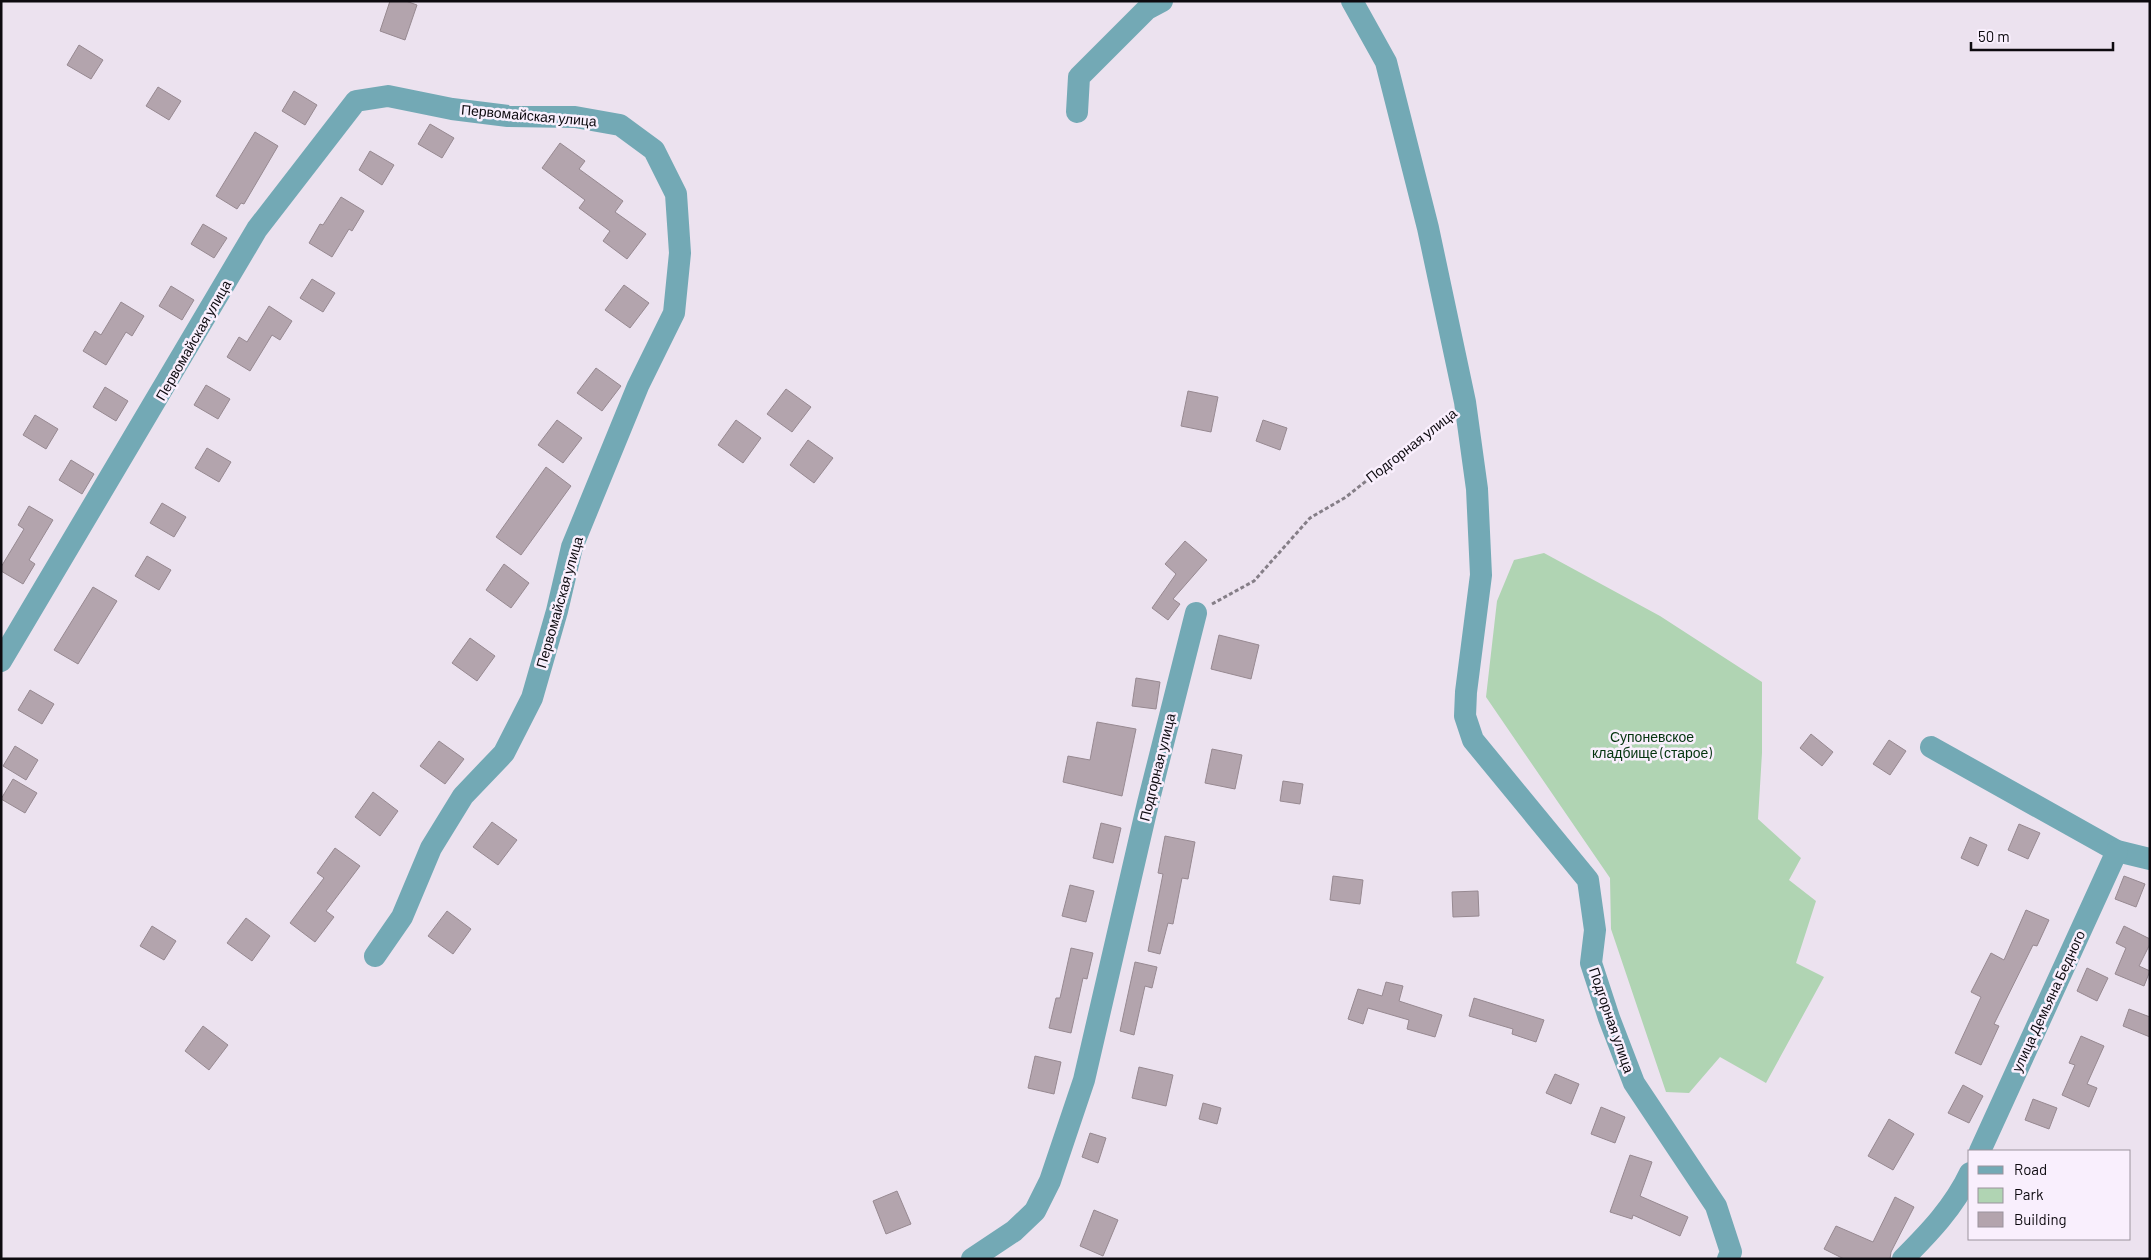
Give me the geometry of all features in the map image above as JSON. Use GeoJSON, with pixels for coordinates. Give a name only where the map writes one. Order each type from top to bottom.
{"type":"FeatureCollection","features":[{"type":"Feature","properties":{"kind":"street"},"geometry":{"type":"LineString","coordinates":[[1077,112],[1079,77],[1147,9],[1162,1]]}},
{"type":"Feature","properties":{"kind":"street"},"geometry":{"type":"LineString","coordinates":[[1352,1],[1386,62],[1428,228],[1465,402]]}},
{"type":"Feature","properties":{"kind":"street","name":"Первомайская улица"},"geometry":{"type":"LineString","coordinates":[[1,661],[257,229],[356,101],[388,96],[452,109],[508,116],[576,117],[620,125],[654,150],[676,194],[680,253],[674,313],[638,386],[572,547],[557,611],[532,698],[504,753],[463,796],[431,848],[402,917],[375,956]]}},
{"type":"Feature","properties":{"kind":"street","name":"Подгорная улица"},"geometry":{"type":"LineString","coordinates":[[1465,402],[1477,489],[1481,575],[1464,716],[1473,740],[1588,880],[1595,930],[1591,963],[1609,1018],[1634,1083],[1716,1206],[1735,1256]]}},
{"type":"Feature","properties":{"kind":"street","name":"Подгорная улица"},"geometry":{"type":"LineString","coordinates":[[972,1259],[1014,1231],[1034,1211],[1050,1182],[1084,1080],[1148,804],[1196,613]]}},
{"type":"Feature","properties":{"kind":"street"},"geometry":{"type":"LineString","coordinates":[[1930,747],[2117,851],[2150,859]]}},
{"type":"Feature","properties":{"kind":"street","name":"улица Демьяна Бедного"},"geometry":{"type":"LineString","coordinates":[[1980,1150],[2117,851]]}},
{"type":"Feature","properties":{"kind":"street"},"geometry":{"type":"LineString","coordinates":[[1903,1259],[1933,1229],[1962,1190],[1968,1177]]}},
{"type":"Feature","properties":{"kind":"path","name":"Подгорная улица"},"geometry":{"type":"LineString","coordinates":[[1196,613],[1254,581],[1310,518],[1346,497],[1465,402]]}},
{"type":"Feature","properties":{"kind":"green space","name":"Супоневское кладбище (старое)"},"geometry":{"type":"Polygon","coordinates":[[[1544,553],[1660,616],[1762,682],[1762,753],[1758,819],[1801,858],[1789,880],[1816,901],[1796,963],[1824,977],[1766,1083],[1720,1057],[1689,1093],[1666,1092],[1611,929],[1610,878],[1486,697],[1497,601],[1514,560],[1544,553]]]}},
{"type":"Feature","properties":{"kind":"building"},"geometry":{"type":"Polygon","coordinates":[[[390,1],[406,1],[417,5],[405,40],[380,31],[390,1]]]}},
{"type":"Feature","properties":{"kind":"building"},"geometry":{"type":"Polygon","coordinates":[[[79,45],[103,60],[91,79],[67,65],[79,45]]]}},
{"type":"Feature","properties":{"kind":"building"},"geometry":{"type":"Polygon","coordinates":[[[158,87],[181,101],[169,120],[146,106],[158,87]]]}},
{"type":"Feature","properties":{"kind":"building"},"geometry":{"type":"Polygon","coordinates":[[[294,91],[317,105],[305,125],[282,111],[294,91]]]}},
{"type":"Feature","properties":{"kind":"building"},"geometry":{"type":"Polygon","coordinates":[[[430,124],[454,138],[442,158],[418,144],[430,124]]]}},
{"type":"Feature","properties":{"kind":"building"},"geometry":{"type":"Polygon","coordinates":[[[255,132],[278,146],[244,204],[241,203],[237,209],[216,196],[255,132]]]}},
{"type":"Feature","properties":{"kind":"building"},"geometry":{"type":"Polygon","coordinates":[[[560,143],[585,161],[579,169],[623,201],[615,212],[646,234],[627,259],[603,241],[610,231],[579,208],[585,200],[542,168],[560,143]]]}},
{"type":"Feature","properties":{"kind":"building"},"geometry":{"type":"Polygon","coordinates":[[[370,151],[394,165],[382,185],[359,170],[370,151]]]}},
{"type":"Feature","properties":{"kind":"building"},"geometry":{"type":"Polygon","coordinates":[[[341,197],[364,211],[352,231],[349,229],[332,257],[309,243],[320,224],[323,225],[341,197]]]}},
{"type":"Feature","properties":{"kind":"building"},"geometry":{"type":"Polygon","coordinates":[[[203,224],[227,238],[214,258],[191,244],[203,224]]]}},
{"type":"Feature","properties":{"kind":"building"},"geometry":{"type":"Polygon","coordinates":[[[312,279],[335,293],[323,312],[300,298],[312,279]]]}},
{"type":"Feature","properties":{"kind":"building"},"geometry":{"type":"Polygon","coordinates":[[[624,285],[649,303],[630,328],[605,310],[624,285]]]}},
{"type":"Feature","properties":{"kind":"building"},"geometry":{"type":"Polygon","coordinates":[[[171,286],[194,300],[182,320],[159,306],[171,286]]]}},
{"type":"Feature","properties":{"kind":"building"},"geometry":{"type":"Polygon","coordinates":[[[121,302],[144,316],[132,336],[126,332],[106,365],[83,351],[95,331],[101,335],[121,302]]]}},
{"type":"Feature","properties":{"kind":"building"},"geometry":{"type":"Polygon","coordinates":[[[269,306],[292,321],[280,340],[272,335],[250,371],[227,357],[239,337],[247,342],[269,306]]]}},
{"type":"Feature","properties":{"kind":"building"},"geometry":{"type":"Polygon","coordinates":[[[596,368],[621,386],[602,411],[577,393],[596,368]]]}},
{"type":"Feature","properties":{"kind":"building"},"geometry":{"type":"Polygon","coordinates":[[[206,385],[230,399],[218,419],[194,405],[206,385]]]}},
{"type":"Feature","properties":{"kind":"building"},"geometry":{"type":"Polygon","coordinates":[[[105,387],[128,401],[116,421],[93,407],[105,387]]]}},
{"type":"Feature","properties":{"kind":"building"},"geometry":{"type":"Polygon","coordinates":[[[786,389],[811,407],[792,432],[767,414],[786,389]]]}},
{"type":"Feature","properties":{"kind":"building"},"geometry":{"type":"Polygon","coordinates":[[[1188,391],[1218,397],[1211,432],[1181,426],[1188,391]]]}},
{"type":"Feature","properties":{"kind":"building"},"geometry":{"type":"Polygon","coordinates":[[[35,415],[58,429],[46,449],[23,435],[35,415]]]}},
{"type":"Feature","properties":{"kind":"building"},"geometry":{"type":"Polygon","coordinates":[[[557,420],[582,438],[563,463],[538,445],[557,420]]]}},
{"type":"Feature","properties":{"kind":"building"},"geometry":{"type":"Polygon","coordinates":[[[736,420],[761,438],[743,463],[718,445],[736,420]]]}},
{"type":"Feature","properties":{"kind":"building"},"geometry":{"type":"Polygon","coordinates":[[[1263,420],[1287,428],[1280,450],[1256,441],[1263,420]]]}},
{"type":"Feature","properties":{"kind":"building"},"geometry":{"type":"Polygon","coordinates":[[[808,440],[833,458],[814,483],[790,465],[808,440]]]}},
{"type":"Feature","properties":{"kind":"building"},"geometry":{"type":"Polygon","coordinates":[[[207,448],[231,462],[219,482],[195,468],[207,448]]]}},
{"type":"Feature","properties":{"kind":"building"},"geometry":{"type":"Polygon","coordinates":[[[71,460],[94,474],[82,494],[59,480],[71,460]]]}},
{"type":"Feature","properties":{"kind":"building"},"geometry":{"type":"Polygon","coordinates":[[[546,467],[571,486],[521,555],[496,537],[546,467]]]}},
{"type":"Feature","properties":{"kind":"building"},"geometry":{"type":"Polygon","coordinates":[[[162,503],[186,517],[174,537],[150,523],[162,503]]]}},
{"type":"Feature","properties":{"kind":"building"},"geometry":{"type":"Polygon","coordinates":[[[29,506],[53,520],[29,560],[35,564],[23,584],[1,571],[1,567],[24,529],[18,525],[29,506]]]}},
{"type":"Feature","properties":{"kind":"building"},"geometry":{"type":"Polygon","coordinates":[[[1185,541],[1207,560],[1173,599],[1180,604],[1168,620],[1152,608],[1176,574],[1165,564],[1185,541]]]}},
{"type":"Feature","properties":{"kind":"building"},"geometry":{"type":"Polygon","coordinates":[[[147,556],[171,570],[159,590],[135,576],[147,556]]]}},
{"type":"Feature","properties":{"kind":"building"},"geometry":{"type":"Polygon","coordinates":[[[504,564],[529,583],[511,608],[486,590],[504,564]]]}},
{"type":"Feature","properties":{"kind":"building"},"geometry":{"type":"Polygon","coordinates":[[[93,587],[117,601],[78,664],[54,650],[93,587]]]}},
{"type":"Feature","properties":{"kind":"building"},"geometry":{"type":"Polygon","coordinates":[[[1219,635],[1259,645],[1251,679],[1211,669],[1219,635]]]}},
{"type":"Feature","properties":{"kind":"building"},"geometry":{"type":"Polygon","coordinates":[[[470,638],[495,656],[477,681],[452,663],[470,638]]]}},
{"type":"Feature","properties":{"kind":"building"},"geometry":{"type":"Polygon","coordinates":[[[1136,678],[1160,682],[1156,709],[1132,706],[1136,678]]]}},
{"type":"Feature","properties":{"kind":"building"},"geometry":{"type":"Polygon","coordinates":[[[30,690],[54,704],[42,724],[18,710],[30,690]]]}},
{"type":"Feature","properties":{"kind":"building"},"geometry":{"type":"Polygon","coordinates":[[[1097,722],[1136,729],[1122,796],[1063,782],[1068,756],[1090,760],[1097,722]]]}},
{"type":"Feature","properties":{"kind":"building"},"geometry":{"type":"Polygon","coordinates":[[[1811,734],[1833,752],[1822,766],[1800,748],[1811,734]]]}},
{"type":"Feature","properties":{"kind":"building"},"geometry":{"type":"Polygon","coordinates":[[[1889,740],[1906,751],[1890,775],[1873,764],[1889,740]]]}},
{"type":"Feature","properties":{"kind":"building"},"geometry":{"type":"Polygon","coordinates":[[[439,741],[464,759],[445,784],[420,766],[439,741]]]}},
{"type":"Feature","properties":{"kind":"building"},"geometry":{"type":"Polygon","coordinates":[[[15,746],[38,760],[26,780],[3,766],[15,746]]]}},
{"type":"Feature","properties":{"kind":"building"},"geometry":{"type":"Polygon","coordinates":[[[1212,749],[1242,755],[1235,789],[1205,783],[1212,749]]]}},
{"type":"Feature","properties":{"kind":"building"},"geometry":{"type":"Polygon","coordinates":[[[13,779],[37,793],[25,813],[1,799],[13,779]]]}},
{"type":"Feature","properties":{"kind":"building"},"geometry":{"type":"Polygon","coordinates":[[[1283,781],[1303,784],[1300,804],[1280,801],[1283,781]]]}},
{"type":"Feature","properties":{"kind":"building"},"geometry":{"type":"Polygon","coordinates":[[[373,792],[398,811],[380,836],[355,817],[373,792]]]}},
{"type":"Feature","properties":{"kind":"building"},"geometry":{"type":"Polygon","coordinates":[[[492,822],[517,840],[498,865],[473,847],[492,822]]]}},
{"type":"Feature","properties":{"kind":"building"},"geometry":{"type":"Polygon","coordinates":[[[1101,823],[1121,828],[1113,863],[1093,858],[1101,823]]]}},
{"type":"Feature","properties":{"kind":"building"},"geometry":{"type":"Polygon","coordinates":[[[2019,824],[2040,833],[2028,859],[2008,850],[2019,824]]]}},
{"type":"Feature","properties":{"kind":"building"},"geometry":{"type":"Polygon","coordinates":[[[1165,836],[1195,842],[1188,879],[1182,878],[1173,924],[1168,923],[1160,954],[1148,951],[1163,874],[1158,873],[1165,836]]]}},
{"type":"Feature","properties":{"kind":"building"},"geometry":{"type":"Polygon","coordinates":[[[1970,837],[1987,845],[1978,866],[1961,858],[1970,837]]]}},
{"type":"Feature","properties":{"kind":"building"},"geometry":{"type":"Polygon","coordinates":[[[335,848],[360,866],[326,911],[334,917],[315,942],[290,923],[324,878],[317,873],[335,848]]]}},
{"type":"Feature","properties":{"kind":"building"},"geometry":{"type":"Polygon","coordinates":[[[1333,876],[1363,880],[1360,904],[1330,900],[1333,876]]]}},
{"type":"Feature","properties":{"kind":"building"},"geometry":{"type":"Polygon","coordinates":[[[2124,876],[2145,884],[2136,907],[2115,899],[2124,876]]]}},
{"type":"Feature","properties":{"kind":"building"},"geometry":{"type":"Polygon","coordinates":[[[1070,885],[1094,891],[1086,922],[1062,916],[1070,885]]]}},
{"type":"Feature","properties":{"kind":"building"},"geometry":{"type":"Polygon","coordinates":[[[1478,891],[1479,916],[1453,917],[1452,892],[1478,891]]]}},
{"type":"Feature","properties":{"kind":"building"},"geometry":{"type":"Polygon","coordinates":[[[2026,910],[2049,920],[2037,946],[2033,945],[1994,1024],[1999,1026],[1981,1065],[1955,1053],[1981,997],[1971,992],[1991,953],[2004,960],[2026,910]]]}},
{"type":"Feature","properties":{"kind":"building"},"geometry":{"type":"Polygon","coordinates":[[[447,911],[471,929],[453,954],[428,936],[447,911]]]}},
{"type":"Feature","properties":{"kind":"building"},"geometry":{"type":"Polygon","coordinates":[[[246,918],[270,936],[252,961],[227,943],[246,918]]]}},
{"type":"Feature","properties":{"kind":"building"},"geometry":{"type":"Polygon","coordinates":[[[152,926],[176,941],[164,960],[140,946],[152,926]]]}},
{"type":"Feature","properties":{"kind":"building"},"geometry":{"type":"Polygon","coordinates":[[[2124,926],[2150,939],[2150,944],[2139,966],[2150,971],[2144,986],[2115,974],[2126,948],[2116,943],[2124,926]]]}},
{"type":"Feature","properties":{"kind":"building"},"geometry":{"type":"Polygon","coordinates":[[[1071,948],[1093,953],[1087,979],[1083,978],[1071,1033],[1049,1028],[1056,998],[1060,998],[1071,948]]]}},
{"type":"Feature","properties":{"kind":"building"},"geometry":{"type":"Polygon","coordinates":[[[1135,962],[1157,967],[1152,988],[1145,986],[1134,1035],[1120,1031],[1135,962]]]}},
{"type":"Feature","properties":{"kind":"building"},"geometry":{"type":"Polygon","coordinates":[[[2087,968],[2108,978],[2097,1001],[2077,991],[2087,968]]]}},
{"type":"Feature","properties":{"kind":"building"},"geometry":{"type":"Polygon","coordinates":[[[1386,982],[1403,986],[1399,1001],[1442,1015],[1435,1037],[1407,1029],[1409,1020],[1368,1008],[1363,1024],[1348,1019],[1358,989],[1382,996],[1386,982]]]}},
{"type":"Feature","properties":{"kind":"building"},"geometry":{"type":"Polygon","coordinates":[[[1474,998],[1544,1020],[1536,1042],[1512,1034],[1513,1029],[1469,1016],[1474,998]]]}},
{"type":"Feature","properties":{"kind":"building"},"geometry":{"type":"Polygon","coordinates":[[[2129,1009],[2150,1017],[2150,1037],[2123,1026],[2129,1009]]]}},
{"type":"Feature","properties":{"kind":"building"},"geometry":{"type":"Polygon","coordinates":[[[203,1026],[228,1045],[209,1070],[185,1051],[203,1026]]]}},
{"type":"Feature","properties":{"kind":"building"},"geometry":{"type":"Polygon","coordinates":[[[2081,1036],[2104,1046],[2087,1084],[2097,1088],[2089,1107],[2062,1095],[2075,1065],[2069,1063],[2081,1036]]]}},
{"type":"Feature","properties":{"kind":"building"},"geometry":{"type":"Polygon","coordinates":[[[1035,1056],[1061,1062],[1054,1094],[1028,1088],[1035,1056]]]}},
{"type":"Feature","properties":{"kind":"building"},"geometry":{"type":"Polygon","coordinates":[[[1139,1067],[1173,1075],[1166,1106],[1132,1098],[1139,1067]]]}},
{"type":"Feature","properties":{"kind":"building"},"geometry":{"type":"Polygon","coordinates":[[[1555,1074],[1579,1084],[1571,1104],[1546,1093],[1555,1074]]]}},
{"type":"Feature","properties":{"kind":"building"},"geometry":{"type":"Polygon","coordinates":[[[1963,1085],[1983,1096],[1969,1123],[1948,1113],[1963,1085]]]}},
{"type":"Feature","properties":{"kind":"building"},"geometry":{"type":"Polygon","coordinates":[[[2033,1099],[2057,1108],[2049,1129],[2025,1120],[2033,1099]]]}},
{"type":"Feature","properties":{"kind":"building"},"geometry":{"type":"Polygon","coordinates":[[[1203,1103],[1221,1108],[1217,1124],[1199,1119],[1203,1103]]]}},
{"type":"Feature","properties":{"kind":"building"},"geometry":{"type":"Polygon","coordinates":[[[1601,1107],[1625,1117],[1615,1143],[1591,1134],[1601,1107]]]}},
{"type":"Feature","properties":{"kind":"building"},"geometry":{"type":"Polygon","coordinates":[[[1889,1119],[1914,1134],[1893,1170],[1868,1156],[1889,1119]]]}},
{"type":"Feature","properties":{"kind":"building"},"geometry":{"type":"Polygon","coordinates":[[[1090,1133],[1106,1138],[1098,1163],[1082,1157],[1090,1133]]]}},
{"type":"Feature","properties":{"kind":"building"},"geometry":{"type":"Polygon","coordinates":[[[1630,1155],[1652,1162],[1640,1196],[1688,1217],[1680,1236],[1633,1215],[1632,1219],[1610,1212],[1630,1155]]]}},
{"type":"Feature","properties":{"kind":"building"},"geometry":{"type":"Polygon","coordinates":[[[897,1191],[911,1224],[886,1234],[873,1201],[897,1191]]]}},
{"type":"Feature","properties":{"kind":"building"},"geometry":{"type":"Polygon","coordinates":[[[1895,1197],[1914,1207],[1891,1252],[1890,1259],[1844,1259],[1824,1249],[1836,1226],[1873,1242],[1895,1197]]]}},
{"type":"Feature","properties":{"kind":"building"},"geometry":{"type":"Polygon","coordinates":[[[1094,1210],[1118,1220],[1103,1256],[1080,1246],[1094,1210]]]}}]}
